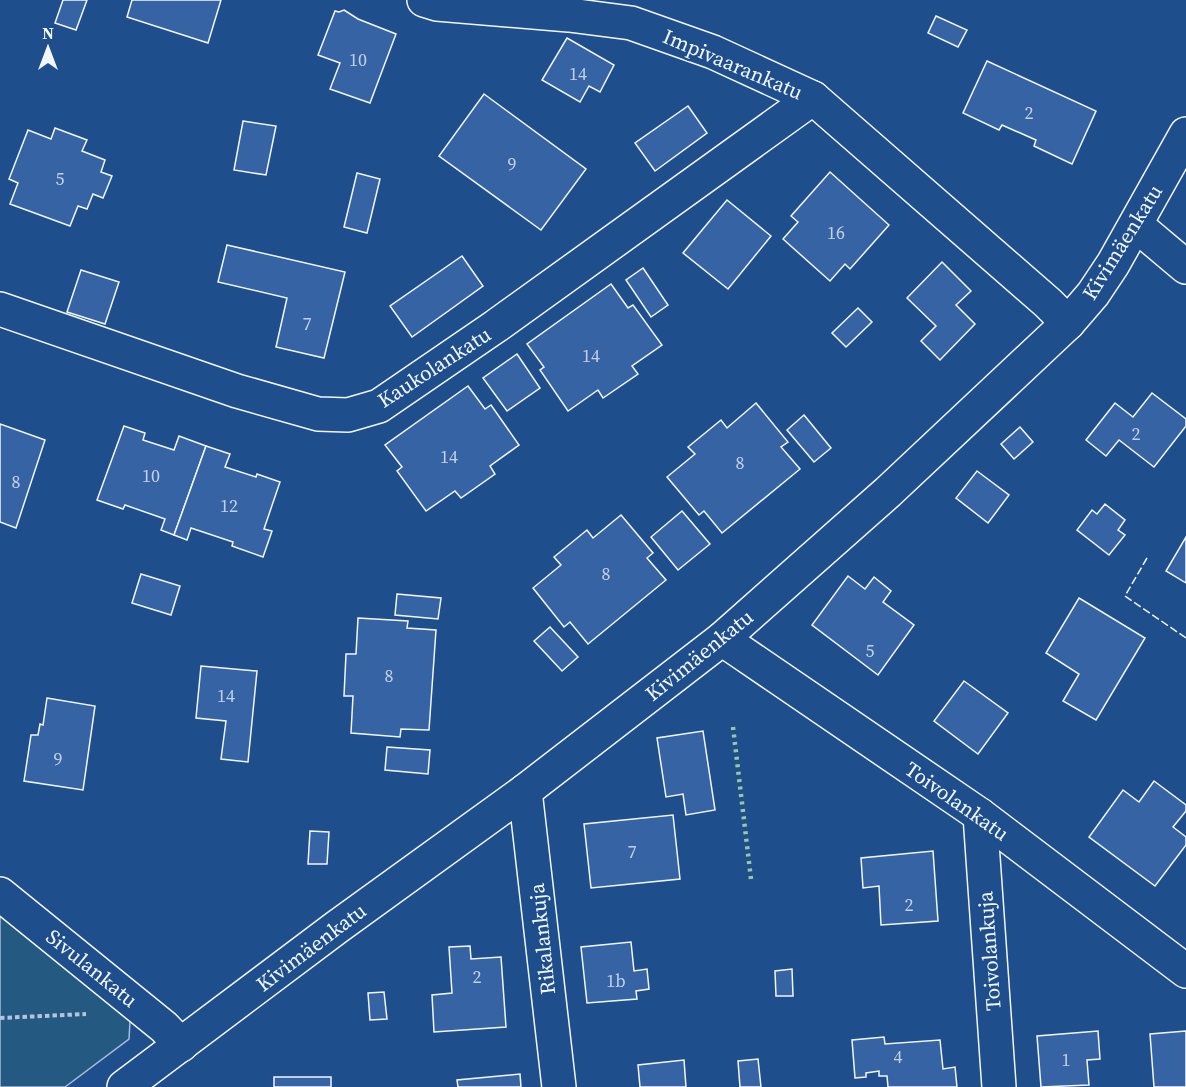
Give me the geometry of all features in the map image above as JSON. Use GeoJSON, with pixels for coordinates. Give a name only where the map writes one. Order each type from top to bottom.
{"type":"FeatureCollection","features":[{"type":"Feature","properties":{"kind":"street","name":"Impivaarankatu"},"geometry":{"type":"LineString","coordinates":[[424,0],[437,4],[569,15],[632,23],[713,52],[813,98],[1068,323]]}},
{"type":"Feature","properties":{"kind":"street","name":"Kaukolankatu"},"geometry":{"type":"LineString","coordinates":[[0,309],[237,391],[318,414],[348,416],[379,406],[496,326],[813,98]]}},
{"type":"Feature","properties":{"kind":"street","name":"Kivimäenkatu"},"geometry":{"type":"LineString","coordinates":[[124,1087],[337,927],[525,791],[722,639],[897,484],[1068,323],[1093,294],[1136,225],[1186,134]]}},
{"type":"Feature","properties":{"kind":"street"},"geometry":{"type":"LineString","coordinates":[[1136,225],[1186,267]]}},
{"type":"Feature","properties":{"kind":"street","name":"Toivolankatu"},"geometry":{"type":"LineString","coordinates":[[722,639],[980,815],[1186,971]]}},
{"type":"Feature","properties":{"kind":"street","name":"Rikalankuja"},"geometry":{"type":"LineString","coordinates":[[525,791],[559,1087]]}},
{"type":"Feature","properties":{"kind":"street","name":"Toivolankuja"},"geometry":{"type":"LineString","coordinates":[[980,815],[999,1087]]}},
{"type":"Feature","properties":{"kind":"street","name":"Sivulankatu"},"geometry":{"type":"LineString","coordinates":[[0,894],[133,1002],[181,1045]]}},
{"type":"Feature","properties":{"kind":"path"},"geometry":{"type":"LineString","coordinates":[[0,1018],[107,1012],[133,1002]]}},
{"type":"Feature","properties":{"kind":"shaded area"},"geometry":{"type":"Polygon","coordinates":[[[0,915],[130,1021],[129,1039],[65,1087],[0,1087],[0,915]]]}},
{"type":"Feature","properties":{"kind":"building"},"geometry":{"type":"Polygon","coordinates":[[[63,0],[87,0],[76,30],[55,23],[63,0]]]}},
{"type":"Feature","properties":{"kind":"building"},"geometry":{"type":"Polygon","coordinates":[[[132,0],[221,0],[208,43],[127,17],[132,0]]]}},
{"type":"Feature","properties":{"kind":"building"},"geometry":{"type":"Polygon","coordinates":[[[344,10],[358,19],[396,34],[370,103],[330,89],[340,63],[318,55],[335,11],[344,10]]]}},
{"type":"Feature","properties":{"kind":"building"},"geometry":{"type":"Polygon","coordinates":[[[936,16],[967,30],[958,47],[928,33],[936,16]]]}},
{"type":"Feature","properties":{"kind":"building"},"geometry":{"type":"Polygon","coordinates":[[[567,38],[614,65],[600,92],[589,86],[580,102],[542,80],[567,38]]]}},
{"type":"Feature","properties":{"kind":"building"},"geometry":{"type":"Polygon","coordinates":[[[987,61],[1096,111],[1072,164],[1034,146],[1036,140],[1002,125],[999,130],[963,113],[987,61]]]}},
{"type":"Feature","properties":{"kind":"building"},"geometry":{"type":"Polygon","coordinates":[[[484,94],[586,169],[541,230],[439,156],[484,94]]]}},
{"type":"Feature","properties":{"kind":"building"},"geometry":{"type":"Polygon","coordinates":[[[688,106],[707,133],[655,171],[635,143],[688,106]]]}},
{"type":"Feature","properties":{"kind":"building"},"geometry":{"type":"Polygon","coordinates":[[[243,121],[276,126],[266,175],[234,170],[243,121]]]}},
{"type":"Feature","properties":{"kind":"building"},"geometry":{"type":"Polygon","coordinates":[[[55,128],[87,140],[82,151],[105,160],[101,172],[112,176],[103,198],[93,194],[87,209],[78,206],[70,226],[10,204],[18,183],[9,179],[28,130],[51,139],[55,128]]]}},
{"type":"Feature","properties":{"kind":"building"},"geometry":{"type":"Polygon","coordinates":[[[830,172],[889,225],[850,269],[845,264],[830,281],[783,239],[798,222],[791,216],[830,172]]]}},
{"type":"Feature","properties":{"kind":"building"},"geometry":{"type":"Polygon","coordinates":[[[357,173],[380,179],[367,233],[344,227],[357,173]]]}},
{"type":"Feature","properties":{"kind":"building"},"geometry":{"type":"Polygon","coordinates":[[[727,200],[771,236],[728,289],[683,253],[727,200]]]}},
{"type":"Feature","properties":{"kind":"building"},"geometry":{"type":"Polygon","coordinates":[[[227,245],[345,272],[324,358],[276,347],[287,298],[218,282],[227,245]]]}},
{"type":"Feature","properties":{"kind":"building"},"geometry":{"type":"Polygon","coordinates":[[[462,256],[483,286],[412,337],[390,306],[462,256]]]}},
{"type":"Feature","properties":{"kind":"building"},"geometry":{"type":"Polygon","coordinates":[[[942,262],[971,291],[956,305],[975,324],[940,360],[921,341],[936,326],[907,298],[942,262]]]}},
{"type":"Feature","properties":{"kind":"building"},"geometry":{"type":"Polygon","coordinates":[[[643,268],[668,305],[651,317],[626,280],[643,268]]]}},
{"type":"Feature","properties":{"kind":"building"},"geometry":{"type":"Polygon","coordinates":[[[81,270],[119,282],[105,324],[67,312],[81,270]]]}},
{"type":"Feature","properties":{"kind":"building"},"geometry":{"type":"Polygon","coordinates":[[[611,284],[628,308],[633,305],[662,345],[632,366],[638,374],[603,398],[598,390],[568,411],[540,370],[544,367],[527,344],[611,284]]]}},
{"type":"Feature","properties":{"kind":"building"},"geometry":{"type":"Polygon","coordinates":[[[858,308],[872,322],[846,347],[832,333],[858,308]]]}},
{"type":"Feature","properties":{"kind":"building"},"geometry":{"type":"Polygon","coordinates":[[[517,354],[540,388],[507,411],[483,378],[517,354]]]}},
{"type":"Feature","properties":{"kind":"building"},"geometry":{"type":"Polygon","coordinates":[[[468,386],[485,409],[491,405],[519,445],[490,466],[495,474],[461,498],[455,491],[426,511],[397,471],[402,467],[385,445],[468,386]]]}},
{"type":"Feature","properties":{"kind":"building"},"geometry":{"type":"Polygon","coordinates":[[[1152,393],[1186,419],[1186,426],[1154,467],[1119,440],[1106,456],[1086,440],[1115,403],[1133,417],[1152,393]]]}},
{"type":"Feature","properties":{"kind":"building"},"geometry":{"type":"Polygon","coordinates":[[[756,403],[788,442],[781,447],[800,469],[722,533],[704,511],[699,515],[667,477],[695,454],[688,447],[721,420],[727,428],[756,403]]]}},
{"type":"Feature","properties":{"kind":"building"},"geometry":{"type":"Polygon","coordinates":[[[804,415],[831,448],[814,462],[787,430],[804,415]]]}},
{"type":"Feature","properties":{"kind":"building"},"geometry":{"type":"Polygon","coordinates":[[[0,424],[45,440],[16,528],[0,522],[0,424]]]}},
{"type":"Feature","properties":{"kind":"building"},"geometry":{"type":"Polygon","coordinates":[[[124,426],[145,433],[143,440],[174,450],[179,436],[206,446],[174,535],[161,530],[165,519],[125,505],[123,509],[97,500],[124,426]]]}},
{"type":"Feature","properties":{"kind":"building"},"geometry":{"type":"Polygon","coordinates":[[[1020,427],[1033,442],[1014,459],[1001,444],[1020,427]]]}},
{"type":"Feature","properties":{"kind":"building"},"geometry":{"type":"Polygon","coordinates":[[[206,446],[230,454],[225,467],[280,482],[264,529],[272,531],[263,557],[232,546],[233,542],[191,528],[187,540],[174,535],[206,446]]]}},
{"type":"Feature","properties":{"kind":"building"},"geometry":{"type":"Polygon","coordinates":[[[977,471],[1009,495],[988,523],[956,498],[977,471]]]}},
{"type":"Feature","properties":{"kind":"building"},"geometry":{"type":"Polygon","coordinates":[[[1105,504],[1125,520],[1118,530],[1125,535],[1109,555],[1077,530],[1092,510],[1097,514],[1105,504]]]}},
{"type":"Feature","properties":{"kind":"building"},"geometry":{"type":"Polygon","coordinates":[[[682,511],[710,544],[678,570],[651,537],[682,511]]]}},
{"type":"Feature","properties":{"kind":"building"},"geometry":{"type":"Polygon","coordinates":[[[621,515],[653,553],[647,558],[666,580],[588,644],[570,622],[564,627],[533,588],[561,565],[554,557],[587,530],[593,538],[621,515]]]}},
{"type":"Feature","properties":{"kind":"building"},"geometry":{"type":"Polygon","coordinates":[[[1186,537],[1186,583],[1166,571],[1186,537]]]}},
{"type":"Feature","properties":{"kind":"building"},"geometry":{"type":"Polygon","coordinates":[[[141,574],[180,586],[171,615],[132,603],[141,574]]]}},
{"type":"Feature","properties":{"kind":"building"},"geometry":{"type":"Polygon","coordinates":[[[848,576],[865,589],[874,577],[891,591],[883,602],[914,625],[878,675],[812,625],[848,576]]]}},
{"type":"Feature","properties":{"kind":"building"},"geometry":{"type":"Polygon","coordinates":[[[397,594],[441,598],[438,619],[395,615],[397,594]]]}},
{"type":"Feature","properties":{"kind":"building"},"geometry":{"type":"Polygon","coordinates":[[[1079,598],[1145,638],[1096,720],[1063,701],[1079,674],[1046,653],[1079,598]]]}},
{"type":"Feature","properties":{"kind":"building"},"geometry":{"type":"Polygon","coordinates":[[[358,618],[408,621],[407,628],[436,630],[429,730],[401,729],[400,737],[351,733],[353,696],[344,696],[346,654],[356,654],[358,618]]]}},
{"type":"Feature","properties":{"kind":"building"},"geometry":{"type":"Polygon","coordinates":[[[550,627],[578,657],[562,671],[534,641],[550,627]]]}},
{"type":"Feature","properties":{"kind":"building"},"geometry":{"type":"Polygon","coordinates":[[[201,666],[257,671],[248,762],[221,759],[226,721],[196,718],[201,666]]]}},
{"type":"Feature","properties":{"kind":"building"},"geometry":{"type":"Polygon","coordinates":[[[964,681],[1008,713],[978,754],[934,721],[964,681]]]}},
{"type":"Feature","properties":{"kind":"building"},"geometry":{"type":"Polygon","coordinates":[[[47,698],[95,706],[83,790],[24,781],[31,735],[38,735],[40,724],[43,725],[47,698]]]}},
{"type":"Feature","properties":{"kind":"building"},"geometry":{"type":"Polygon","coordinates":[[[703,731],[715,810],[686,815],[683,794],[666,797],[657,738],[703,731]]]}},
{"type":"Feature","properties":{"kind":"building"},"geometry":{"type":"Polygon","coordinates":[[[387,747],[430,750],[428,774],[385,770],[387,747]]]}},
{"type":"Feature","properties":{"kind":"building"},"geometry":{"type":"Polygon","coordinates":[[[1154,781],[1186,805],[1186,811],[1173,827],[1186,837],[1186,845],[1155,886],[1089,837],[1123,790],[1139,802],[1154,781]]]}},
{"type":"Feature","properties":{"kind":"building"},"geometry":{"type":"Polygon","coordinates":[[[673,815],[680,879],[591,888],[584,824],[673,815]]]}},
{"type":"Feature","properties":{"kind":"building"},"geometry":{"type":"Polygon","coordinates":[[[310,831],[329,832],[327,864],[308,864],[310,831]]]}},
{"type":"Feature","properties":{"kind":"building"},"geometry":{"type":"Polygon","coordinates":[[[933,851],[938,921],[881,925],[879,886],[863,888],[861,858],[933,851]]]}},
{"type":"Feature","properties":{"kind":"building"},"geometry":{"type":"Polygon","coordinates":[[[631,942],[634,971],[647,969],[649,989],[636,991],[637,999],[587,1003],[581,947],[631,942]]]}},
{"type":"Feature","properties":{"kind":"building"},"geometry":{"type":"Polygon","coordinates":[[[470,946],[471,959],[501,957],[506,1027],[434,1032],[432,995],[452,993],[449,947],[470,946]]]}},
{"type":"Feature","properties":{"kind":"building"},"geometry":{"type":"Polygon","coordinates":[[[792,969],[793,996],[776,996],[775,971],[792,969]]]}},
{"type":"Feature","properties":{"kind":"building"},"geometry":{"type":"Polygon","coordinates":[[[384,992],[387,1019],[370,1020],[368,993],[384,992]]]}},
{"type":"Feature","properties":{"kind":"building"},"geometry":{"type":"Polygon","coordinates":[[[1098,1031],[1100,1059],[1087,1060],[1089,1085],[1041,1087],[1037,1036],[1098,1031]]]}},
{"type":"Feature","properties":{"kind":"building"},"geometry":{"type":"Polygon","coordinates":[[[1186,1031],[1186,1087],[1154,1087],[1150,1034],[1186,1031]]]}},
{"type":"Feature","properties":{"kind":"building"},"geometry":{"type":"Polygon","coordinates":[[[884,1037],[885,1044],[940,1040],[943,1069],[955,1067],[957,1087],[888,1087],[887,1076],[879,1076],[879,1071],[866,1073],[866,1077],[855,1078],[852,1040],[884,1037]]]}},
{"type":"Feature","properties":{"kind":"building"},"geometry":{"type":"Polygon","coordinates":[[[758,1059],[761,1087],[740,1087],[738,1061],[758,1059]]]}},
{"type":"Feature","properties":{"kind":"building"},"geometry":{"type":"Polygon","coordinates":[[[684,1060],[686,1087],[640,1087],[638,1065],[684,1060]]]}},
{"type":"Feature","properties":{"kind":"building"},"geometry":{"type":"Polygon","coordinates":[[[520,1074],[521,1087],[458,1087],[457,1080],[520,1074]]]}},
{"type":"Feature","properties":{"kind":"building"},"geometry":{"type":"Polygon","coordinates":[[[274,1077],[331,1077],[331,1087],[274,1087],[274,1077]]]}},
{"type":"Feature","properties":{"kind":"hedge"},"geometry":{"type":"LineString","coordinates":[[733,727],[751,879]]}},
{"type":"Feature","properties":{"kind":"fence"},"geometry":{"type":"LineString","coordinates":[[1147,558],[1125,596],[1186,638]]}}]}
